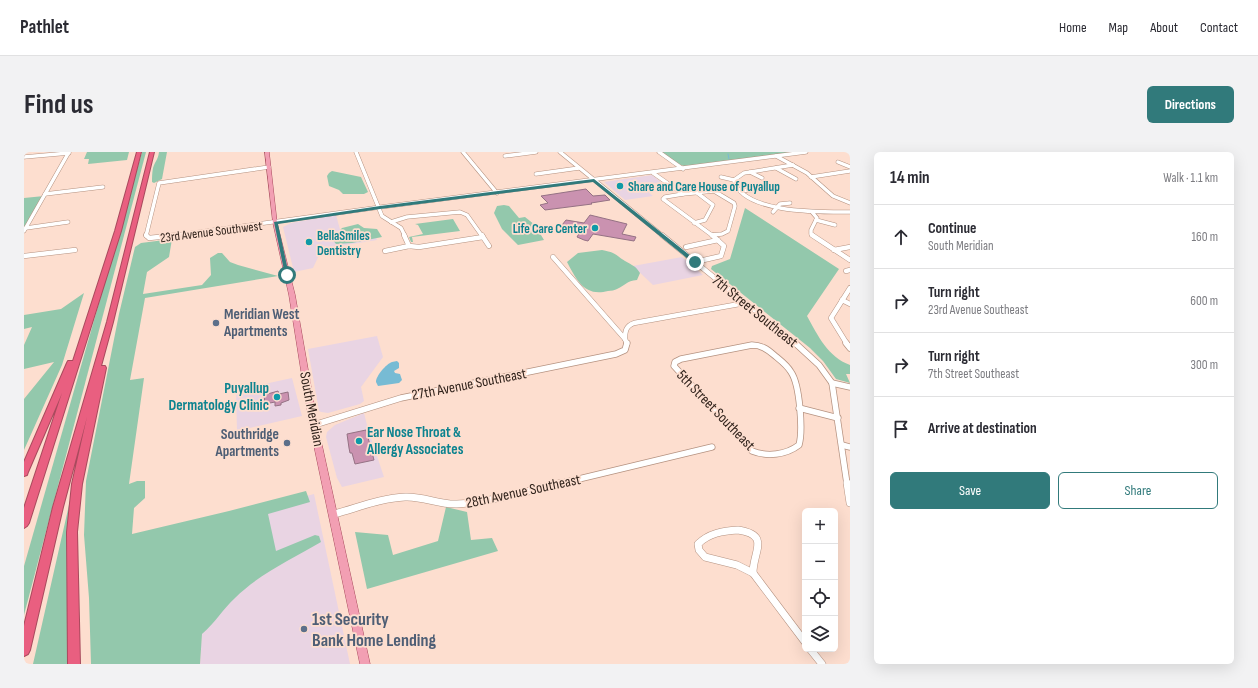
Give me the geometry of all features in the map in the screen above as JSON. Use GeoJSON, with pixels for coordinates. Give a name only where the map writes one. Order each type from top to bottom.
{"type":"FeatureCollection","features":[{"type":"Feature","properties":{"kind":"highway"},"geometry":{"type":"LineString","coordinates":[[24,523],[118,231],[139,152]]}},
{"type":"Feature","properties":{"kind":"highway"},"geometry":{"type":"LineString","coordinates":[[24,650],[58,508],[110,322],[152,152]]}},
{"type":"Feature","properties":{"kind":"highway"},"geometry":{"type":"LineString","coordinates":[[74,664],[73,519],[77,484],[97,393],[110,322]]}},
{"type":"Feature","properties":{"kind":"highway"},"geometry":{"type":"LineString","coordinates":[[24,472],[88,326]]}},
{"type":"Feature","properties":{"kind":"main road","name":"South Meridian"},"geometry":{"type":"LineString","coordinates":[[267,152],[275,223],[292,295],[314,425],[365,664]]}},
{"type":"Feature","properties":{"kind":"street"},"geometry":{"type":"LineString","coordinates":[[24,157],[69,152]]}},
{"type":"Feature","properties":{"kind":"street"},"geometry":{"type":"LineString","coordinates":[[25,230],[69,152]]}},
{"type":"Feature","properties":{"kind":"street"},"geometry":{"type":"LineString","coordinates":[[356,152],[383,218],[401,228],[409,246]]}},
{"type":"Feature","properties":{"kind":"street"},"geometry":{"type":"LineString","coordinates":[[464,152],[497,192]]}},
{"type":"Feature","properties":{"kind":"street"},"geometry":{"type":"LineString","coordinates":[[505,156],[536,152]]}},
{"type":"Feature","properties":{"kind":"street","name":"7th Street Southeast"},"geometry":{"type":"LineString","coordinates":[[560,152],[813,359],[832,384],[850,503]]}},
{"type":"Feature","properties":{"kind":"street"},"geometry":{"type":"LineString","coordinates":[[659,152],[683,168]]}},
{"type":"Feature","properties":{"kind":"street","name":"23rd Avenue Southwest"},"geometry":{"type":"LineString","coordinates":[[269,167],[158,184],[146,236],[155,238],[275,223],[497,192],[806,152]]}},
{"type":"Feature","properties":{"kind":"street"},"geometry":{"type":"LineString","coordinates":[[776,156],[811,177],[828,192],[850,203]]}},
{"type":"Feature","properties":{"kind":"street"},"geometry":{"type":"LineString","coordinates":[[838,162],[850,167]]}},
{"type":"Feature","properties":{"kind":"street"},"geometry":{"type":"LineString","coordinates":[[734,180],[739,175],[750,172],[793,165]]}},
{"type":"Feature","properties":{"kind":"street"},"geometry":{"type":"LineString","coordinates":[[536,174],[579,168]]}},
{"type":"Feature","properties":{"kind":"street"},"geometry":{"type":"LineString","coordinates":[[776,168],[796,179]]}},
{"type":"Feature","properties":{"kind":"street"},"geometry":{"type":"LineString","coordinates":[[811,177],[850,171]]}},
{"type":"Feature","properties":{"kind":"street"},"geometry":{"type":"LineString","coordinates":[[750,172],[762,178]]}},
{"type":"Feature","properties":{"kind":"street"},"geometry":{"type":"LineString","coordinates":[[652,173],[683,194]]}},
{"type":"Feature","properties":{"kind":"street"},"geometry":{"type":"LineString","coordinates":[[721,178],[734,180]]}},
{"type":"Feature","properties":{"kind":"street"},"geometry":{"type":"LineString","coordinates":[[734,180],[736,187],[740,191],[756,201],[777,207],[792,211],[850,212]]}},
{"type":"Feature","properties":{"kind":"street"},"geometry":{"type":"LineString","coordinates":[[45,194],[103,187]]}},
{"type":"Feature","properties":{"kind":"street"},"geometry":{"type":"LineString","coordinates":[[740,191],[760,189]]}},
{"type":"Feature","properties":{"kind":"street"},"geometry":{"type":"LineString","coordinates":[[695,262],[721,256],[724,246],[712,235],[663,199],[665,197],[708,190],[717,192],[731,201],[735,206],[728,231],[712,235]]}},
{"type":"Feature","properties":{"kind":"street"},"geometry":{"type":"LineString","coordinates":[[694,223],[705,220],[713,205],[696,192]]}},
{"type":"Feature","properties":{"kind":"street"},"geometry":{"type":"LineString","coordinates":[[773,212],[781,203],[790,203]]}},
{"type":"Feature","properties":{"kind":"street"},"geometry":{"type":"LineString","coordinates":[[391,222],[407,217],[460,212],[467,215],[489,246]]}},
{"type":"Feature","properties":{"kind":"street"},"geometry":{"type":"LineString","coordinates":[[812,212],[816,216],[816,220],[811,230],[811,234],[850,260]]}},
{"type":"Feature","properties":{"kind":"street"},"geometry":{"type":"LineString","coordinates":[[816,220],[835,225]]}},
{"type":"Feature","properties":{"kind":"street"},"geometry":{"type":"LineString","coordinates":[[25,230],[68,222]]}},
{"type":"Feature","properties":{"kind":"street"},"geometry":{"type":"LineString","coordinates":[[385,252],[409,246],[419,246],[483,237]]}},
{"type":"Feature","properties":{"kind":"street"},"geometry":{"type":"LineString","coordinates":[[686,247],[718,240]]}},
{"type":"Feature","properties":{"kind":"street"},"geometry":{"type":"LineString","coordinates":[[834,250],[850,247]]}},
{"type":"Feature","properties":{"kind":"street"},"geometry":{"type":"LineString","coordinates":[[24,256],[75,250]]}},
{"type":"Feature","properties":{"kind":"street"},"geometry":{"type":"LineString","coordinates":[[553,257],[625,339]]}},
{"type":"Feature","properties":{"kind":"street"},"geometry":{"type":"LineString","coordinates":[[850,288],[831,320],[845,343],[850,348]]}},
{"type":"Feature","properties":{"kind":"street"},"geometry":{"type":"LineString","coordinates":[[842,300],[850,304]]}},
{"type":"Feature","properties":{"kind":"street"},"geometry":{"type":"LineString","coordinates":[[625,339],[625,331],[629,325],[634,323],[745,303]]}},
{"type":"Feature","properties":{"kind":"street","name":"27th Avenue Southeast"},"geometry":{"type":"LineString","coordinates":[[314,425],[401,398],[609,356],[625,350],[627,343],[625,339]]}},
{"type":"Feature","properties":{"kind":"street","name":"5th Street Southeast"},"geometry":{"type":"LineString","coordinates":[[752,345],[760,345],[776,356],[792,373],[799,408],[801,438],[799,445],[793,449],[774,454],[760,454],[752,451],[746,446],[678,372],[674,364],[681,359],[752,345]]}},
{"type":"Feature","properties":{"kind":"street"},"geometry":{"type":"LineString","coordinates":[[832,384],[850,387]]}},
{"type":"Feature","properties":{"kind":"street"},"geometry":{"type":"LineString","coordinates":[[799,408],[838,418]]}},
{"type":"Feature","properties":{"kind":"street"},"geometry":{"type":"LineString","coordinates":[[842,444],[850,447]]}},
{"type":"Feature","properties":{"kind":"street","name":"28th Avenue Southeast"},"geometry":{"type":"LineString","coordinates":[[334,514],[380,501],[405,497],[422,498],[455,504],[481,502],[712,447]]}},
{"type":"Feature","properties":{"kind":"street"},"geometry":{"type":"LineString","coordinates":[[753,573],[753,562],[759,550],[759,544],[756,537],[748,532],[736,530],[723,532],[706,538],[698,544],[700,552],[705,557],[737,565],[753,573],[802,638]]}},
{"type":"Feature","properties":{"kind":"street"},"geometry":{"type":"LineString","coordinates":[[812,652],[822,664]]}},
{"type":"Feature","properties":{"kind":"shaded area"},"geometry":{"type":"Polygon","coordinates":[[[652,175],[661,182],[641,186],[653,196],[625,200],[604,182],[652,175]]]}},
{"type":"Feature","properties":{"kind":"shaded area"},"geometry":{"type":"Polygon","coordinates":[[[336,215],[341,233],[373,229],[377,240],[322,249],[313,268],[294,272],[283,227],[291,223],[336,215]]]}},
{"type":"Feature","properties":{"kind":"shaded area"},"geometry":{"type":"Polygon","coordinates":[[[682,257],[703,275],[653,285],[633,266],[682,257]]]}},
{"type":"Feature","properties":{"kind":"shaded area"},"geometry":{"type":"Polygon","coordinates":[[[377,336],[383,357],[361,387],[364,401],[360,404],[328,413],[319,411],[308,349],[377,336]]]}},
{"type":"Feature","properties":{"kind":"shaded area"},"geometry":{"type":"Polygon","coordinates":[[[292,378],[302,416],[237,431],[236,390],[292,378]]]}},
{"type":"Feature","properties":{"kind":"shaded area"},"geometry":{"type":"Polygon","coordinates":[[[364,413],[384,477],[342,487],[337,478],[326,437],[327,432],[335,425],[364,413]]]}},
{"type":"Feature","properties":{"kind":"shaded area"},"geometry":{"type":"Polygon","coordinates":[[[314,494],[350,664],[200,664],[208,522],[314,494]]]}},
{"type":"Feature","properties":{"kind":"green space"},"geometry":{"type":"Polygon","coordinates":[[[87,152],[129,152],[127,160],[88,164],[89,159],[84,159],[87,152]]]}},
{"type":"Feature","properties":{"kind":"green space"},"geometry":{"type":"Polygon","coordinates":[[[142,152],[146,152],[24,615],[24,566],[142,152]]]}},
{"type":"Feature","properties":{"kind":"green space"},"geometry":{"type":"Polygon","coordinates":[[[159,152],[167,152],[162,179],[154,183],[152,182],[153,170],[159,152]]]}},
{"type":"Feature","properties":{"kind":"green space"},"geometry":{"type":"Polygon","coordinates":[[[661,152],[797,152],[687,167],[678,164],[661,152]]]}},
{"type":"Feature","properties":{"kind":"green space"},"geometry":{"type":"Polygon","coordinates":[[[332,171],[361,177],[368,192],[364,194],[343,194],[339,190],[329,186],[327,176],[332,171]]]}},
{"type":"Feature","properties":{"kind":"green space"},"geometry":{"type":"Polygon","coordinates":[[[44,196],[24,231],[24,198],[44,196]]]}},
{"type":"Feature","properties":{"kind":"green space"},"geometry":{"type":"Polygon","coordinates":[[[497,206],[509,206],[519,218],[525,217],[535,225],[544,240],[518,245],[502,229],[494,213],[497,206]]]}},
{"type":"Feature","properties":{"kind":"green space"},"geometry":{"type":"Polygon","coordinates":[[[745,208],[839,269],[807,316],[824,345],[836,357],[850,365],[850,374],[846,374],[850,383],[836,379],[823,361],[810,348],[711,269],[712,266],[730,259],[745,208]]]}},
{"type":"Feature","properties":{"kind":"green space"},"geometry":{"type":"Polygon","coordinates":[[[453,219],[460,231],[412,237],[413,242],[411,242],[409,237],[423,234],[418,225],[415,224],[453,219]]]}},
{"type":"Feature","properties":{"kind":"green space"},"geometry":{"type":"Polygon","coordinates":[[[358,224],[364,228],[377,229],[382,237],[352,243],[336,244],[332,239],[342,228],[358,224]]]}},
{"type":"Feature","properties":{"kind":"green space"},"geometry":{"type":"Polygon","coordinates":[[[172,239],[169,257],[147,272],[143,294],[202,285],[211,275],[210,258],[218,253],[222,253],[230,262],[278,276],[145,298],[130,380],[144,378],[129,484],[137,481],[145,481],[145,498],[134,508],[132,534],[306,491],[310,502],[268,514],[276,551],[315,535],[319,536],[321,542],[265,574],[244,589],[231,602],[202,634],[200,664],[91,664],[89,598],[84,535],[86,481],[119,314],[135,247],[141,243],[172,239]]]}},
{"type":"Feature","properties":{"kind":"green space"},"geometry":{"type":"Polygon","coordinates":[[[602,250],[613,253],[635,267],[640,273],[637,280],[628,282],[620,288],[612,291],[593,292],[583,286],[574,275],[567,262],[578,253],[602,250]]]}},
{"type":"Feature","properties":{"kind":"green space"},"geometry":{"type":"Polygon","coordinates":[[[84,293],[62,365],[24,450],[24,399],[54,362],[24,369],[24,345],[32,327],[24,329],[24,315],[61,309],[84,293]]]}},
{"type":"Feature","properties":{"kind":"green space"},"geometry":{"type":"Polygon","coordinates":[[[71,496],[67,545],[67,664],[33,664],[71,496]]]}},
{"type":"Feature","properties":{"kind":"green space"},"geometry":{"type":"Polygon","coordinates":[[[446,507],[467,512],[471,540],[492,538],[498,551],[367,589],[355,532],[388,535],[393,555],[438,541],[446,507]]]}},
{"type":"Feature","properties":{"kind":"water"},"geometry":{"type":"Polygon","coordinates":[[[397,361],[399,363],[399,368],[394,371],[395,373],[400,374],[402,380],[399,383],[378,386],[376,380],[379,374],[392,362],[397,361]]]}},
{"type":"Feature","properties":{"kind":"building"},"geometry":{"type":"Polygon","coordinates":[[[586,189],[593,196],[605,195],[610,200],[591,203],[592,204],[545,210],[540,205],[548,203],[541,196],[586,189]]]}},
{"type":"Feature","properties":{"kind":"building","name":"Life Care Center"},"geometry":{"type":"Polygon","coordinates":[[[590,215],[627,224],[622,234],[636,237],[634,241],[593,234],[588,241],[577,237],[581,230],[562,225],[566,220],[584,223],[590,215]]]}},
{"type":"Feature","properties":{"kind":"building","name":"Puyallup Dermatology Clinic"},"geometry":{"type":"Polygon","coordinates":[[[278,391],[279,394],[288,392],[289,400],[281,403],[281,405],[275,406],[275,402],[265,404],[264,395],[278,391]]]}},
{"type":"Feature","properties":{"kind":"building","name":"Ear Nose Throat & Allergy Associates"},"geometry":{"type":"Polygon","coordinates":[[[366,430],[374,460],[355,464],[352,453],[350,453],[347,434],[366,430]]]}},
{"type":"Feature","properties":{"kind":"waterway"},"geometry":{"type":"LineString","coordinates":[[728,154],[729,159]]}},
{"type":"Feature","properties":{"kind":"place","name":"Share and Care House of Puyallup"},"geometry":{"type":"Point","coordinates":[620,186]}},
{"type":"Feature","properties":{"kind":"place","name":"Life Care Center"},"geometry":{"type":"Point","coordinates":[595,228]}},
{"type":"Feature","properties":{"kind":"place","name":"BellaSmiles Dentistry"},"geometry":{"type":"Point","coordinates":[309,242]}},
{"type":"Feature","properties":{"kind":"place","name":"Meridian West Apartments"},"geometry":{"type":"Point","coordinates":[216,323]}},
{"type":"Feature","properties":{"kind":"place","name":"Puyallup Dermatology Clinic"},"geometry":{"type":"Point","coordinates":[277,397]}},
{"type":"Feature","properties":{"kind":"place","name":"Ear Nose Throat & Allergy Associates"},"geometry":{"type":"Point","coordinates":[359,441]}},
{"type":"Feature","properties":{"kind":"place","name":"Southridge Apartments"},"geometry":{"type":"Point","coordinates":[287,443]}},
{"type":"Feature","properties":{"kind":"place","name":"1st Security Bank Home Lending"},"geometry":{"type":"Point","coordinates":[304,629]}},
{"type":"Feature","properties":{"kind":"route"},"geometry":{"type":"LineString","coordinates":[[287,275],[275,223],[594,180],[695,262]]}}]}
